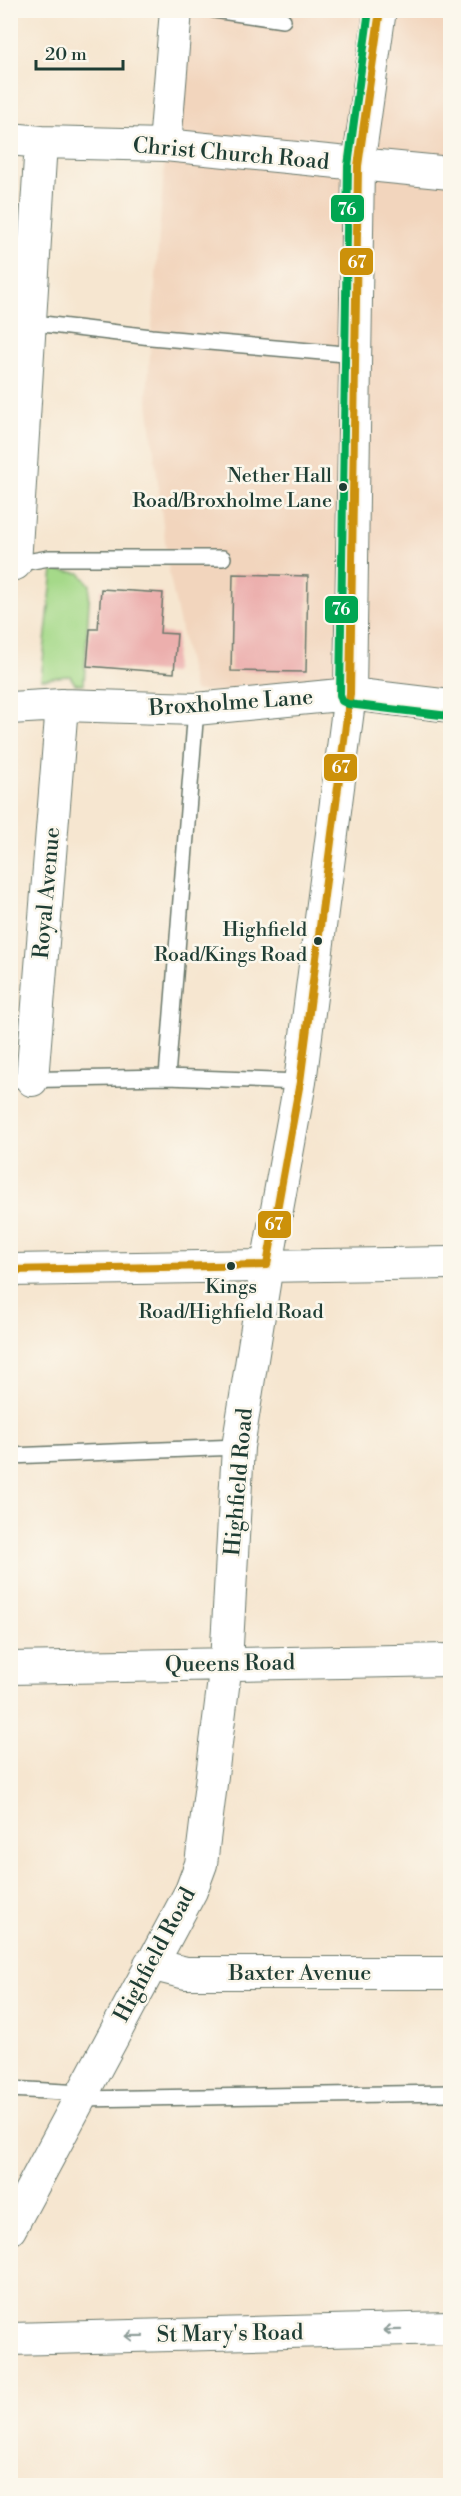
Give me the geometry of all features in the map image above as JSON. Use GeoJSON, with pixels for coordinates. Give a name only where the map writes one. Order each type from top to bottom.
{"type":"FeatureCollection","features":[{"type":"Feature","properties":{"kind":"street"},"geometry":{"type":"LineString","coordinates":[[165,145],[176,10]]}},
{"type":"Feature","properties":{"kind":"street","name":"Highfield Road"},"geometry":{"type":"LineString","coordinates":[[10,2229],[191,1891],[201,1864],[226,1663],[238,1447],[267,1265],[300,1082],[350,694],[358,166],[380,10]]}},
{"type":"Feature","properties":{"kind":"street","name":"Christ Church Road"},"geometry":{"type":"LineString","coordinates":[[10,139],[165,145],[358,166],[450,173]]}},
{"type":"Feature","properties":{"kind":"street"},"geometry":{"type":"LineString","coordinates":[[13,565],[20,321],[41,142]]}},
{"type":"Feature","properties":{"kind":"street","name":"Broxholme Lane"},"geometry":{"type":"LineString","coordinates":[[10,708],[62,705],[196,709],[350,694],[450,706]]}},
{"type":"Feature","properties":{"kind":"street","name":"Royal Avenue"},"geometry":{"type":"LineString","coordinates":[[21,1080],[62,705]]}},
{"type":"Feature","properties":{"kind":"street"},"geometry":{"type":"LineString","coordinates":[[10,1270],[450,1263]]}},
{"type":"Feature","properties":{"kind":"street","name":"Queens Road"},"geometry":{"type":"LineString","coordinates":[[10,1668],[450,1660]]}},
{"type":"Feature","properties":{"kind":"street","name":"Baxter Avenue"},"geometry":{"type":"LineString","coordinates":[[150,1964],[186,1973],[450,1972]]}},
{"type":"Feature","properties":{"kind":"street","name":"St Mary's Road"},"geometry":{"type":"LineString","coordinates":[[10,2339],[450,2328]]}},
{"type":"Feature","properties":{"kind":"lane"},"geometry":{"type":"LineString","coordinates":[[214,10],[283,20]]}},
{"type":"Feature","properties":{"kind":"lane"},"geometry":{"type":"LineString","coordinates":[[20,321],[163,338],[356,355]]}},
{"type":"Feature","properties":{"kind":"lane"},"geometry":{"type":"LineString","coordinates":[[13,565],[60,557],[223,558]]}},
{"type":"Feature","properties":{"kind":"lane"},"geometry":{"type":"LineString","coordinates":[[166,1077],[196,709]]}},
{"type":"Feature","properties":{"kind":"lane"},"geometry":{"type":"LineString","coordinates":[[21,1080],[166,1077],[300,1082]]}},
{"type":"Feature","properties":{"kind":"lane"},"geometry":{"type":"LineString","coordinates":[[10,1455],[238,1447]]}},
{"type":"Feature","properties":{"kind":"lane"},"geometry":{"type":"LineString","coordinates":[[10,2089],[81,2096],[450,2093]]}},
{"type":"Feature","properties":{"kind":"shaded area"},"geometry":{"type":"Polygon","coordinates":[[[176,11],[450,11],[450,708],[350,694],[194,691],[169,573],[147,394],[176,11]]]}},
{"type":"Feature","properties":{"kind":"green space"},"geometry":{"type":"Polygon","coordinates":[[[53,570],[80,573],[90,585],[84,684],[75,684],[70,676],[41,679],[53,570]]]}},
{"type":"Feature","properties":{"kind":"building"},"geometry":{"type":"Polygon","coordinates":[[[233,574],[308,576],[306,672],[231,671],[233,574]]]}},
{"type":"Feature","properties":{"kind":"building"},"geometry":{"type":"Polygon","coordinates":[[[101,589],[163,593],[160,633],[177,634],[174,673],[87,666],[90,629],[98,629],[101,589]]]}},
{"type":"Feature","properties":{"kind":"transit line","name":"76"},"geometry":{"type":"LineString","coordinates":[[369,10],[348,166],[340,695],[342,701],[348,704],[449,716]]}},
{"type":"Feature","properties":{"kind":"transit line","name":"67"},"geometry":{"type":"LineString","coordinates":[[10,1270],[267,1265],[300,1082],[350,694],[358,166],[380,10]]}},
{"type":"Feature","properties":{"kind":"place","name":"Nether Hall Road/Broxholme Lane"},"geometry":{"type":"Point","coordinates":[343,487]}},
{"type":"Feature","properties":{"kind":"place","name":"Highfield Road/Kings Road"},"geometry":{"type":"Point","coordinates":[318,941]}},
{"type":"Feature","properties":{"kind":"place","name":"Kings Road/Highfield Road"},"geometry":{"type":"Point","coordinates":[231,1266]}}]}
